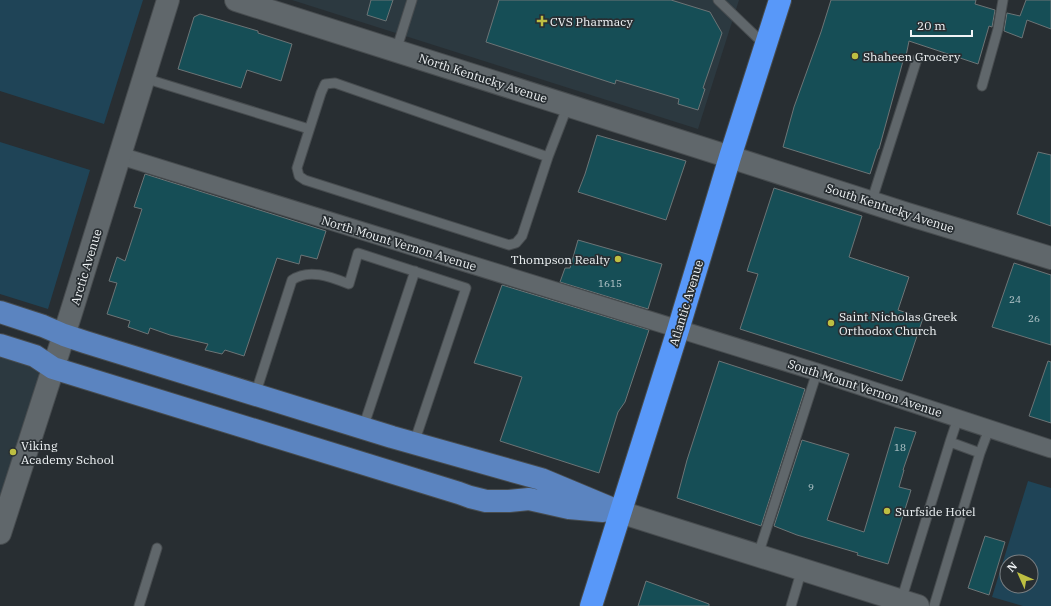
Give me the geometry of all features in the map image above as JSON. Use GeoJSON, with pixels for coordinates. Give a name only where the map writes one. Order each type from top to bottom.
{"type":"FeatureCollection","features":[{"type":"Feature","properties":{"kind":"highway","name":"Atlantic Avenue"},"geometry":{"type":"LineString","coordinates":[[591,606],[780,0]]}},
{"type":"Feature","properties":{"kind":"main road"},"geometry":{"type":"LineString","coordinates":[[0,312],[44,326],[64,335],[255,395],[414,443],[541,479],[620,512]]}},
{"type":"Feature","properties":{"kind":"main road"},"geometry":{"type":"LineString","coordinates":[[0,344],[36,356],[53,368],[444,488],[470,498],[509,501],[529,499],[569,508],[620,512]]}},
{"type":"Feature","properties":{"kind":"street","name":"Arctic Avenue"},"geometry":{"type":"LineString","coordinates":[[0,532],[4,508],[64,335],[121,156],[168,0]]}},
{"type":"Feature","properties":{"kind":"street","name":"North Kentucky Avenue"},"geometry":{"type":"LineString","coordinates":[[236,0],[730,157]]}},
{"type":"Feature","properties":{"kind":"street","name":"North Mount Vernon Avenue"},"geometry":{"type":"LineString","coordinates":[[121,156],[678,330]]}},
{"type":"Feature","properties":{"kind":"street","name":"South Kentucky Avenue"},"geometry":{"type":"LineString","coordinates":[[730,157],[871,203],[1051,258]]}},
{"type":"Feature","properties":{"kind":"street","name":"South Mount Vernon Avenue"},"geometry":{"type":"LineString","coordinates":[[678,330],[817,372],[1051,449]]}},
{"type":"Feature","properties":{"kind":"street"},"geometry":{"type":"LineString","coordinates":[[620,512],[909,603]]}},
{"type":"Feature","properties":{"kind":"lane"},"geometry":{"type":"LineString","coordinates":[[396,50],[412,0]]}},
{"type":"Feature","properties":{"kind":"lane"},"geometry":{"type":"LineString","coordinates":[[718,0],[765,46]]}},
{"type":"Feature","properties":{"kind":"lane"},"geometry":{"type":"LineString","coordinates":[[982,86],[998,30],[1003,0]]}},
{"type":"Feature","properties":{"kind":"lane"},"geometry":{"type":"LineString","coordinates":[[871,203],[916,59]]}},
{"type":"Feature","properties":{"kind":"lane"},"geometry":{"type":"LineString","coordinates":[[144,78],[309,129]]}},
{"type":"Feature","properties":{"kind":"lane"},"geometry":{"type":"LineString","coordinates":[[548,157],[336,84],[325,84],[297,168],[299,176],[305,180],[509,245],[516,243],[522,236],[548,157],[568,105]]}},
{"type":"Feature","properties":{"kind":"lane"},"geometry":{"type":"LineString","coordinates":[[255,395],[292,280],[299,275],[314,274],[349,284],[358,253],[466,288],[414,443]]}},
{"type":"Feature","properties":{"kind":"lane"},"geometry":{"type":"LineString","coordinates":[[363,428],[415,271]]}},
{"type":"Feature","properties":{"kind":"lane"},"geometry":{"type":"LineString","coordinates":[[758,555],[817,372]]}},
{"type":"Feature","properties":{"kind":"lane"},"geometry":{"type":"LineString","coordinates":[[909,603],[950,442],[958,418]]}},
{"type":"Feature","properties":{"kind":"lane"},"geometry":{"type":"LineString","coordinates":[[934,606],[980,453],[989,429]]}},
{"type":"Feature","properties":{"kind":"lane"},"geometry":{"type":"LineString","coordinates":[[950,442],[980,453]]}},
{"type":"Feature","properties":{"kind":"lane"},"geometry":{"type":"LineString","coordinates":[[139,606],[157,548]]}},
{"type":"Feature","properties":{"kind":"lane"},"geometry":{"type":"LineString","coordinates":[[791,606],[802,569]]}},
{"type":"Feature","properties":{"kind":"shaded area"},"geometry":{"type":"Polygon","coordinates":[[[0,0],[143,0],[104,124],[0,91],[0,0]]]}},
{"type":"Feature","properties":{"kind":"shaded area"},"geometry":{"type":"Polygon","coordinates":[[[292,0],[739,0],[698,129],[292,0]]]}},
{"type":"Feature","properties":{"kind":"shaded area"},"geometry":{"type":"Polygon","coordinates":[[[0,142],[90,170],[48,309],[0,294],[0,142]]]}},
{"type":"Feature","properties":{"kind":"shaded area","name":"Viking Academy School"},"geometry":{"type":"Polygon","coordinates":[[[0,345],[53,368],[0,537],[0,345]]]}},
{"type":"Feature","properties":{"kind":"shaded area"},"geometry":{"type":"Polygon","coordinates":[[[1028,481],[1051,488],[1051,606],[1023,606],[992,597],[999,574],[999,594],[1039,594],[1039,554],[1005,554],[1028,481]]]}},
{"type":"Feature","properties":{"kind":"building"},"geometry":{"type":"Polygon","coordinates":[[[371,0],[393,0],[386,21],[367,15],[371,0]]]}},
{"type":"Feature","properties":{"kind":"building"},"geometry":{"type":"Polygon","coordinates":[[[499,0],[671,0],[710,12],[722,33],[703,88],[705,89],[698,110],[678,104],[679,99],[616,80],[615,84],[486,42],[499,0]]]}},
{"type":"Feature","properties":{"kind":"building"},"geometry":{"type":"Polygon","coordinates":[[[831,0],[976,0],[975,4],[995,10],[992,27],[989,26],[978,64],[909,41],[905,61],[903,61],[879,149],[870,174],[783,147],[794,107],[831,0]]]}},
{"type":"Feature","properties":{"kind":"building"},"geometry":{"type":"Polygon","coordinates":[[[1026,0],[1051,0],[1051,29],[1027,20],[1022,38],[1004,31],[1007,13],[1020,16],[1026,0]]]}},
{"type":"Feature","properties":{"kind":"building"},"geometry":{"type":"Polygon","coordinates":[[[200,14],[258,31],[258,33],[292,44],[281,81],[247,70],[241,88],[178,69],[194,17],[200,14]]]}},
{"type":"Feature","properties":{"kind":"building"},"geometry":{"type":"Polygon","coordinates":[[[597,135],[686,161],[666,220],[578,192],[597,135]]]}},
{"type":"Feature","properties":{"kind":"building"},"geometry":{"type":"Polygon","coordinates":[[[1038,152],[1051,155],[1051,226],[1017,214],[1038,152]]]}},
{"type":"Feature","properties":{"kind":"building"},"geometry":{"type":"Polygon","coordinates":[[[145,174],[326,231],[317,259],[301,255],[299,264],[277,258],[244,356],[225,350],[222,354],[205,350],[208,344],[170,335],[150,328],[148,334],[128,327],[130,321],[107,314],[117,283],[109,281],[117,257],[125,261],[142,209],[134,207],[145,174]]]}},
{"type":"Feature","properties":{"kind":"building"},"geometry":{"type":"Polygon","coordinates":[[[774,188],[862,216],[849,257],[909,277],[898,310],[923,318],[902,381],[740,329],[758,274],[747,271],[774,188]]]}},
{"type":"Feature","properties":{"kind":"building"},"geometry":{"type":"Polygon","coordinates":[[[578,240],[662,264],[648,309],[560,282],[565,268],[570,268],[578,240]]]}},
{"type":"Feature","properties":{"kind":"building"},"geometry":{"type":"Polygon","coordinates":[[[1014,263],[1051,275],[1051,345],[992,327],[1014,263]]]}},
{"type":"Feature","properties":{"kind":"building"},"geometry":{"type":"Polygon","coordinates":[[[502,285],[649,330],[625,402],[618,412],[599,473],[500,441],[522,377],[474,363],[502,285]]]}},
{"type":"Feature","properties":{"kind":"building"},"geometry":{"type":"Polygon","coordinates":[[[719,361],[805,389],[761,526],[677,498],[687,460],[719,361]]]}},
{"type":"Feature","properties":{"kind":"building"},"geometry":{"type":"Polygon","coordinates":[[[1048,361],[1051,362],[1051,423],[1029,416],[1048,361]]]}},
{"type":"Feature","properties":{"kind":"building"},"geometry":{"type":"Polygon","coordinates":[[[895,427],[916,432],[899,487],[911,490],[888,564],[857,555],[858,553],[797,535],[774,526],[802,440],[849,454],[827,520],[864,532],[895,427]]]}},
{"type":"Feature","properties":{"kind":"building"},"geometry":{"type":"Polygon","coordinates":[[[985,536],[1005,542],[1001,554],[999,554],[999,562],[989,595],[968,588],[985,536]]]}},
{"type":"Feature","properties":{"kind":"building"},"geometry":{"type":"Polygon","coordinates":[[[646,581],[709,604],[709,606],[638,606],[646,581]]]}},
{"type":"Feature","properties":{"kind":"place","name":"CVS Pharmacy"},"geometry":{"type":"Point","coordinates":[542,21]}},
{"type":"Feature","properties":{"kind":"place","name":"Shaheen Grocery"},"geometry":{"type":"Point","coordinates":[855,56]}},
{"type":"Feature","properties":{"kind":"place","name":"Thompson Realty"},"geometry":{"type":"Point","coordinates":[618,259]}},
{"type":"Feature","properties":{"kind":"place","name":"Saint Nicholas Greek Orthodox Church"},"geometry":{"type":"Point","coordinates":[831,323]}},
{"type":"Feature","properties":{"kind":"place","name":"Viking Academy School"},"geometry":{"type":"Point","coordinates":[13,452]}},
{"type":"Feature","properties":{"kind":"place","name":"Surfside Hotel"},"geometry":{"type":"Point","coordinates":[887,511]}}]}
